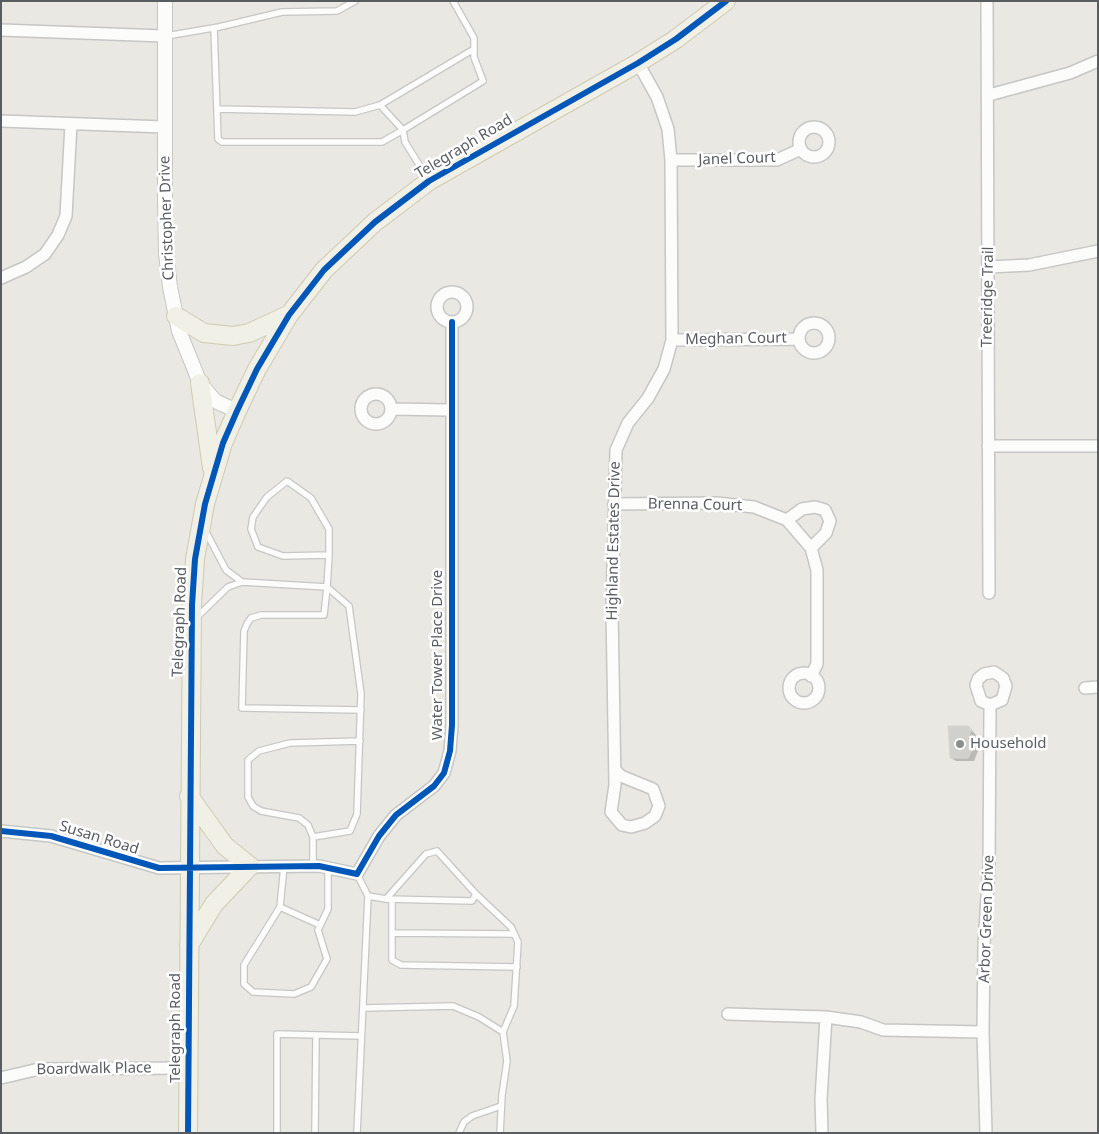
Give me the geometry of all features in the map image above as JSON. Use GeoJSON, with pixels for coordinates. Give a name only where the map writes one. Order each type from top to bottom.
{"type":"FeatureCollection","features":[{"type":"Feature","properties":{"kind":"main road","name":"Telegraph Road"},"geometry":{"type":"LineString","coordinates":[[188,1133],[191,623],[196,559],[202,524],[213,474],[237,411],[257,369],[289,315],[324,270],[381,217],[429,181],[638,63],[676,39],[726,1]]}},
{"type":"Feature","properties":{"kind":"main road"},"geometry":{"type":"LineString","coordinates":[[176,316],[204,333],[233,336],[249,333],[289,315]]}},
{"type":"Feature","properties":{"kind":"main road"},"geometry":{"type":"LineString","coordinates":[[200,383],[213,474]]}},
{"type":"Feature","properties":{"kind":"main road"},"geometry":{"type":"LineString","coordinates":[[189,796],[225,846],[250,866],[214,904],[189,945]]}},
{"type":"Feature","properties":{"kind":"street","name":"Christopher Drive"},"geometry":{"type":"LineString","coordinates":[[164,1],[166,254],[176,316],[184,346],[200,383],[215,401],[237,411]]}},
{"type":"Feature","properties":{"kind":"street","name":"Treeridge Trail"},"geometry":{"type":"LineString","coordinates":[[988,1],[989,593]]}},
{"type":"Feature","properties":{"kind":"street"},"geometry":{"type":"LineString","coordinates":[[1,30],[164,36]]}},
{"type":"Feature","properties":{"kind":"street"},"geometry":{"type":"LineString","coordinates":[[989,95],[1070,73],[1098,61]]}},
{"type":"Feature","properties":{"kind":"street","name":"Highland Estates Drive"},"geometry":{"type":"LineString","coordinates":[[615,770],[621,776],[653,789],[659,806],[654,816],[645,824],[631,827],[622,826],[610,812],[615,770],[612,610],[616,450],[628,423],[648,398],[664,369],[672,340],[671,160],[664,113],[638,63]]}},
{"type":"Feature","properties":{"kind":"street"},"geometry":{"type":"LineString","coordinates":[[1,121],[164,127]]}},
{"type":"Feature","properties":{"kind":"street"},"geometry":{"type":"LineString","coordinates":[[1,278],[26,267],[45,254],[58,235],[66,216],[71,124]]}},
{"type":"Feature","properties":{"kind":"street","name":"Janel Court"},"geometry":{"type":"LineString","coordinates":[[671,160],[777,160],[801,149]]}},
{"type":"Feature","properties":{"kind":"street"},"geometry":{"type":"LineString","coordinates":[[989,267],[1029,265],[1098,251]]}},
{"type":"Feature","properties":{"kind":"street","name":"Water Tower Place Drive"},"geometry":{"type":"LineString","coordinates":[[357,874],[379,836],[396,814],[434,786],[444,772],[450,751],[452,726],[450,410],[452,322]]}},
{"type":"Feature","properties":{"kind":"street","name":"Meghan Court"},"geometry":{"type":"LineString","coordinates":[[672,340],[799,339]]}},
{"type":"Feature","properties":{"kind":"street"},"geometry":{"type":"LineString","coordinates":[[391,408],[450,410]]}},
{"type":"Feature","properties":{"kind":"street"},"geometry":{"type":"LineString","coordinates":[[988,446],[1098,446]]}},
{"type":"Feature","properties":{"kind":"street","name":"Brenna Court"},"geometry":{"type":"LineString","coordinates":[[614,504],[717,503],[754,507],[787,520],[811,548]]}},
{"type":"Feature","properties":{"kind":"street"},"geometry":{"type":"LineString","coordinates":[[787,520],[802,509],[815,507],[826,510],[830,520],[826,533],[811,548],[818,588],[817,664],[811,676]]}},
{"type":"Feature","properties":{"kind":"street"},"geometry":{"type":"LineString","coordinates":[[1085,688],[1098,687]]}},
{"type":"Feature","properties":{"kind":"street","name":"Arbor Green Drive"},"geometry":{"type":"LineString","coordinates":[[986,1133],[983,1032],[984,944],[989,867],[990,705]]}},
{"type":"Feature","properties":{"kind":"street","name":"Susan Road"},"geometry":{"type":"LineString","coordinates":[[1,830],[51,836],[159,868],[189,866]]}},
{"type":"Feature","properties":{"kind":"street"},"geometry":{"type":"LineString","coordinates":[[189,866],[313,866],[328,867],[357,874]]}},
{"type":"Feature","properties":{"kind":"street"},"geometry":{"type":"LineString","coordinates":[[728,1014],[826,1017],[861,1022],[883,1030],[983,1032]]}},
{"type":"Feature","properties":{"kind":"street"},"geometry":{"type":"LineString","coordinates":[[822,1133],[821,1098],[826,1017]]}},
{"type":"Feature","properties":{"kind":"street","name":"Boardwalk Place"},"geometry":{"type":"LineString","coordinates":[[1,1078],[39,1069],[188,1068]]}},
{"type":"Feature","properties":{"kind":"lane"},"geometry":{"type":"LineString","coordinates":[[164,36],[214,28],[282,12],[337,10],[355,1]]}},
{"type":"Feature","properties":{"kind":"lane"},"geometry":{"type":"LineString","coordinates":[[214,28],[218,139],[222,142],[382,142],[484,81],[474,50],[474,38],[453,1]]}},
{"type":"Feature","properties":{"kind":"lane"},"geometry":{"type":"LineString","coordinates":[[217,109],[355,112],[380,105],[474,50]]}},
{"type":"Feature","properties":{"kind":"lane"},"geometry":{"type":"LineString","coordinates":[[380,105],[403,130],[405,142],[429,181]]}},
{"type":"Feature","properties":{"kind":"lane"},"geometry":{"type":"LineString","coordinates":[[329,555],[283,556],[258,547],[251,529],[253,517],[267,497],[287,481],[311,498],[329,530],[329,555],[324,615],[260,614],[251,618],[244,630],[242,708],[361,710]]}},
{"type":"Feature","properties":{"kind":"lane"},"geometry":{"type":"LineString","coordinates":[[202,524],[226,570],[242,582]]}},
{"type":"Feature","properties":{"kind":"lane"},"geometry":{"type":"LineString","coordinates":[[191,623],[228,587],[242,582],[327,587],[349,606],[362,694],[357,814],[350,831],[313,837]]}},
{"type":"Feature","properties":{"kind":"lane"},"geometry":{"type":"LineString","coordinates":[[313,866],[313,837],[308,825],[299,818],[260,811],[253,806],[248,797],[248,760],[259,750],[290,743],[360,741]]}},
{"type":"Feature","properties":{"kind":"lane"},"geometry":{"type":"LineString","coordinates":[[500,1133],[501,1106],[508,1061],[503,1032],[514,1006],[517,967],[518,942],[511,927],[476,894],[437,851],[426,854],[389,899],[392,960],[401,965],[517,967]]}},
{"type":"Feature","properties":{"kind":"lane"},"geometry":{"type":"LineString","coordinates":[[284,866],[280,907],[244,965],[244,984],[253,992],[294,994],[311,987],[327,959],[318,930],[328,909],[328,867]]}},
{"type":"Feature","properties":{"kind":"lane"},"geometry":{"type":"LineString","coordinates":[[357,874],[368,896],[357,1133]]}},
{"type":"Feature","properties":{"kind":"lane"},"geometry":{"type":"LineString","coordinates":[[368,896],[389,899],[472,901],[476,894]]}},
{"type":"Feature","properties":{"kind":"lane"},"geometry":{"type":"LineString","coordinates":[[280,907],[320,925]]}},
{"type":"Feature","properties":{"kind":"lane"},"geometry":{"type":"LineString","coordinates":[[392,933],[514,934]]}},
{"type":"Feature","properties":{"kind":"lane"},"geometry":{"type":"LineString","coordinates":[[363,1008],[453,1006],[479,1017],[503,1032]]}},
{"type":"Feature","properties":{"kind":"lane"},"geometry":{"type":"LineString","coordinates":[[277,1133],[277,1034],[361,1036]]}},
{"type":"Feature","properties":{"kind":"lane"},"geometry":{"type":"LineString","coordinates":[[315,1133],[316,1035]]}},
{"type":"Feature","properties":{"kind":"lane"},"geometry":{"type":"LineString","coordinates":[[459,1133],[464,1122],[472,1116],[501,1106]]}},
{"type":"Feature","properties":{"kind":"building","name":"Household"},"geometry":{"type":"Polygon","coordinates":[[[948,726],[969,726],[971,731],[967,740],[971,740],[973,748],[968,758],[950,758],[948,726]]]}},
{"type":"Feature","properties":{"kind":"cycle path"},"geometry":{"type":"LineString","coordinates":[[188,1133],[192,605],[195,559],[205,504],[223,443],[237,411],[257,369],[289,315],[324,270],[375,222],[429,181],[638,63],[676,39],[726,1]]}},
{"type":"Feature","properties":{"kind":"cycle path"},"geometry":{"type":"LineString","coordinates":[[1,831],[51,836],[159,868],[319,866],[357,874],[379,836],[396,815],[434,786],[444,773],[450,751],[452,725],[452,322]]}},
{"type":"Feature","properties":{"kind":"place","name":"Household"},"geometry":{"type":"Point","coordinates":[960,744]}}]}
